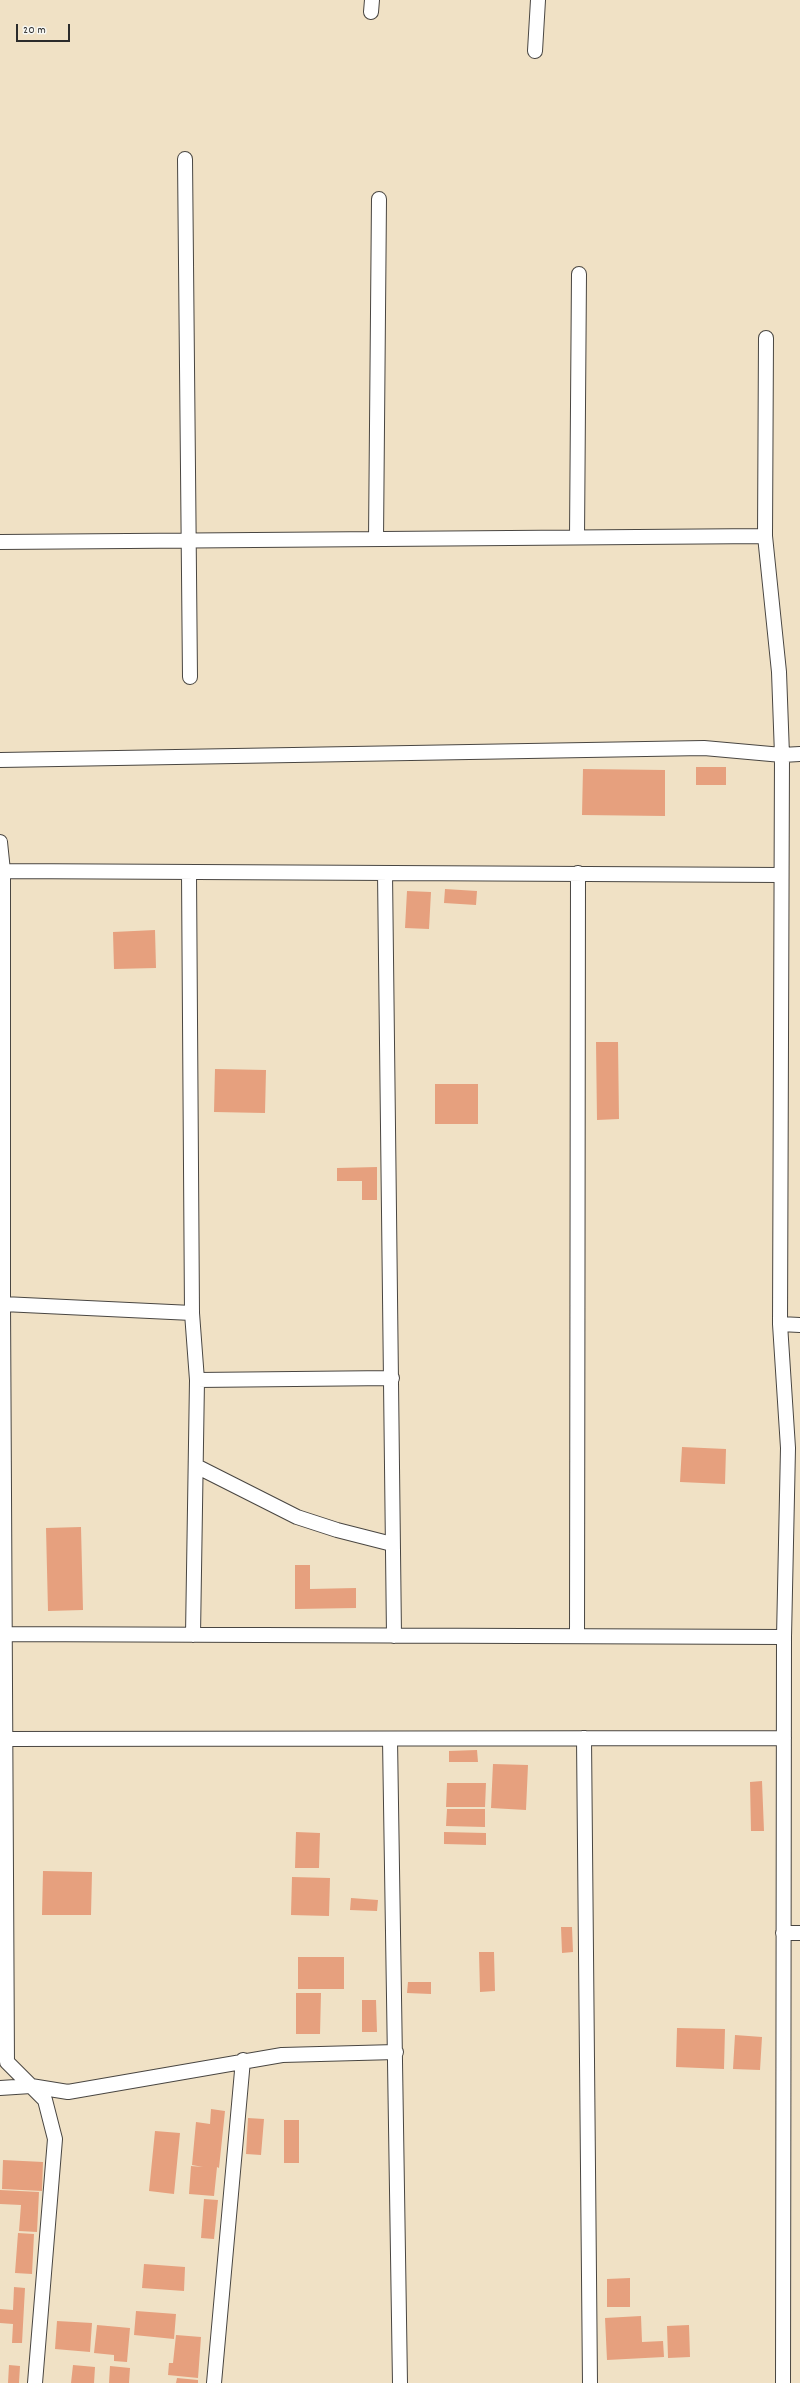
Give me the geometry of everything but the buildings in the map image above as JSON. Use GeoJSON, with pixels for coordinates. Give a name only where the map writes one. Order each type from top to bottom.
{"type":"FeatureCollection","features":[{"type":"Feature","properties":{"kind":"street"},"geometry":{"type":"LineString","coordinates":[[535,51],[538,0]]}},
{"type":"Feature","properties":{"kind":"street"},"geometry":{"type":"LineString","coordinates":[[185,159],[190,677]]}},
{"type":"Feature","properties":{"kind":"street"},"geometry":{"type":"LineString","coordinates":[[376,539],[379,199]]}},
{"type":"Feature","properties":{"kind":"street"},"geometry":{"type":"LineString","coordinates":[[577,537],[578,274]]}},
{"type":"Feature","properties":{"kind":"street"},"geometry":{"type":"LineString","coordinates":[[766,338],[765,536],[779,672],[782,755],[780,1324],[788,1448],[784,1637],[783,2383]]}},
{"type":"Feature","properties":{"kind":"street"},"geometry":{"type":"LineString","coordinates":[[0,542],[765,536]]}},
{"type":"Feature","properties":{"kind":"street"},"geometry":{"type":"LineString","coordinates":[[0,760],[704,748],[782,755],[800,754]]}},
{"type":"Feature","properties":{"kind":"street"},"geometry":{"type":"LineString","coordinates":[[0,842],[4,871],[2,1739],[7,2062],[45,2100],[55,2139],[35,2383]]}},
{"type":"Feature","properties":{"kind":"street"},"geometry":{"type":"LineString","coordinates":[[4,871],[781,875]]}},
{"type":"Feature","properties":{"kind":"street"},"geometry":{"type":"LineString","coordinates":[[189,873],[192,1313],[197,1380],[193,1635]]}},
{"type":"Feature","properties":{"kind":"street"},"geometry":{"type":"LineString","coordinates":[[385,873],[394,1636]]}},
{"type":"Feature","properties":{"kind":"street"},"geometry":{"type":"LineString","coordinates":[[577,1636],[578,873]]}},
{"type":"Feature","properties":{"kind":"street"},"geometry":{"type":"LineString","coordinates":[[3,1304],[192,1313]]}},
{"type":"Feature","properties":{"kind":"street"},"geometry":{"type":"LineString","coordinates":[[780,1324],[800,1325]]}},
{"type":"Feature","properties":{"kind":"street"},"geometry":{"type":"LineString","coordinates":[[197,1380],[392,1378]]}},
{"type":"Feature","properties":{"kind":"street"},"geometry":{"type":"LineString","coordinates":[[196,1466],[297,1517],[337,1530],[392,1544]]}},
{"type":"Feature","properties":{"kind":"street"},"geometry":{"type":"LineString","coordinates":[[2,1634],[784,1637]]}},
{"type":"Feature","properties":{"kind":"street"},"geometry":{"type":"LineString","coordinates":[[584,1738],[590,2383]]}},
{"type":"Feature","properties":{"kind":"street"},"geometry":{"type":"LineString","coordinates":[[2,1739],[784,1738]]}},
{"type":"Feature","properties":{"kind":"street"},"geometry":{"type":"LineString","coordinates":[[390,1739],[400,2383]]}},
{"type":"Feature","properties":{"kind":"street"},"geometry":{"type":"LineString","coordinates":[[783,1933],[800,1933]]}},
{"type":"Feature","properties":{"kind":"street"},"geometry":{"type":"LineString","coordinates":[[0,2088],[31,2086],[68,2092],[243,2060],[282,2055],[396,2052]]}},
{"type":"Feature","properties":{"kind":"street"},"geometry":{"type":"LineString","coordinates":[[214,2383],[243,2060]]}}]}
